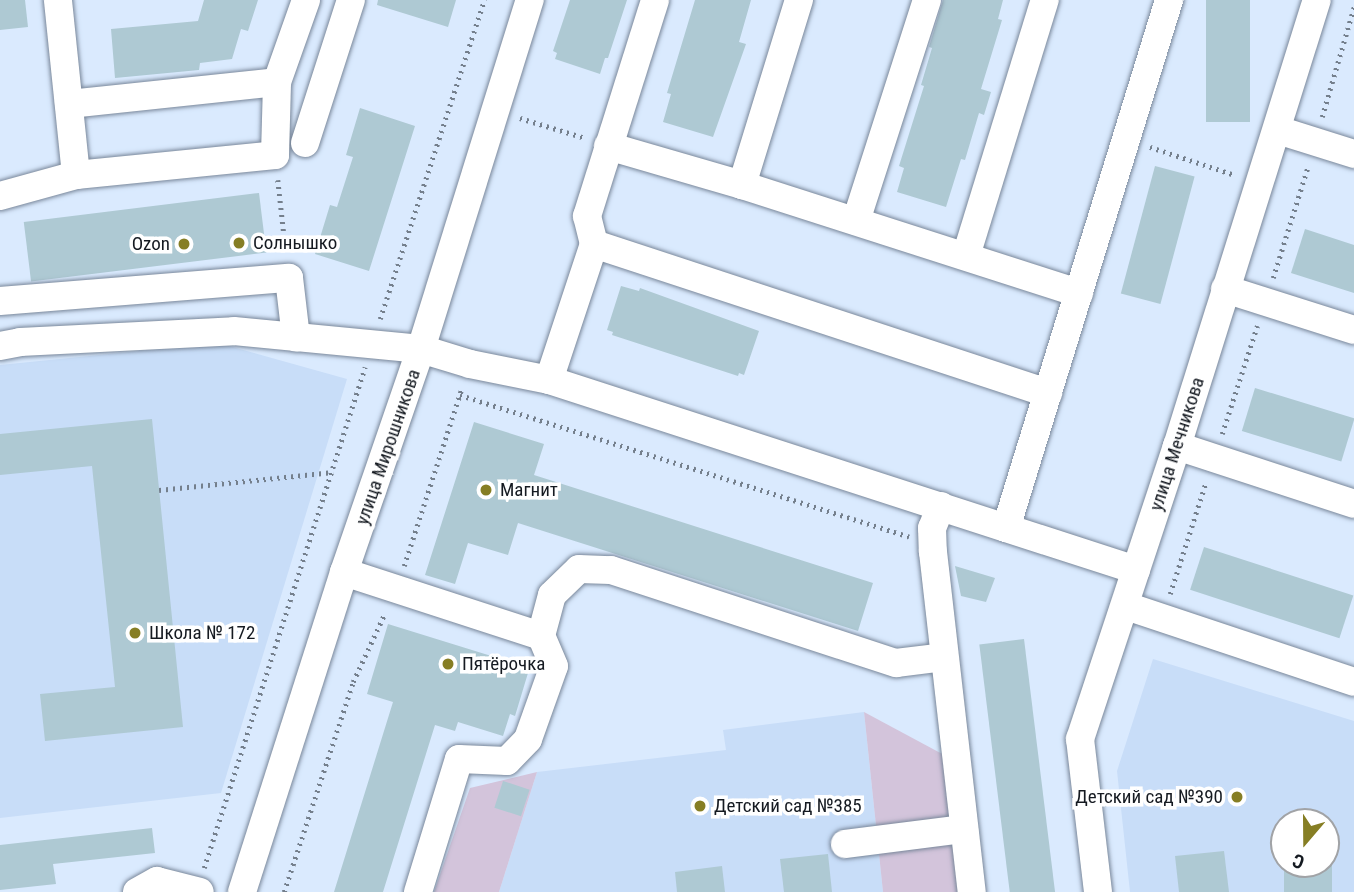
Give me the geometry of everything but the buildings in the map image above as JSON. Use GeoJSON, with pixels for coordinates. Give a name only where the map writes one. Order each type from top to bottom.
{"type":"FeatureCollection","features":[{"type":"Feature","properties":{"kind":"street"},"geometry":{"type":"LineString","coordinates":[[58,0],[76,175]]}},
{"type":"Feature","properties":{"kind":"street"},"geometry":{"type":"LineString","coordinates":[[0,196],[76,175],[275,155],[277,82],[306,0]]}},
{"type":"Feature","properties":{"kind":"street"},"geometry":{"type":"LineString","coordinates":[[305,143],[351,0]]}},
{"type":"Feature","properties":{"kind":"street","name":"улица Мирошникова"},"geometry":{"type":"LineString","coordinates":[[242,892],[344,572],[421,349],[530,0]]}},
{"type":"Feature","properties":{"kind":"street"},"geometry":{"type":"LineString","coordinates":[[549,380],[594,244],[587,216],[656,0]]}},
{"type":"Feature","properties":{"kind":"street"},"geometry":{"type":"LineString","coordinates":[[742,185],[799,0]]}},
{"type":"Feature","properties":{"kind":"street"},"geometry":{"type":"LineString","coordinates":[[856,221],[927,0]]}},
{"type":"Feature","properties":{"kind":"street"},"geometry":{"type":"LineString","coordinates":[[966,256],[1045,0]]}},
{"type":"Feature","properties":{"kind":"street"},"geometry":{"type":"LineString","coordinates":[[1006,528],[1169,0]]}},
{"type":"Feature","properties":{"kind":"street","name":"улица Мечникова"},"geometry":{"type":"LineString","coordinates":[[1098,892],[1080,739],[1126,606],[1317,0]]}},
{"type":"Feature","properties":{"kind":"street"},"geometry":{"type":"LineString","coordinates":[[69,104],[277,82]]}},
{"type":"Feature","properties":{"kind":"street"},"geometry":{"type":"LineString","coordinates":[[1278,130],[1354,154]]}},
{"type":"Feature","properties":{"kind":"street"},"geometry":{"type":"LineString","coordinates":[[608,146],[742,185],[1079,293]]}},
{"type":"Feature","properties":{"kind":"street"},"geometry":{"type":"LineString","coordinates":[[594,244],[1048,393]]}},
{"type":"Feature","properties":{"kind":"street"},"geometry":{"type":"LineString","coordinates":[[0,301],[289,278],[296,338]]}},
{"type":"Feature","properties":{"kind":"street"},"geometry":{"type":"LineString","coordinates":[[1225,289],[1354,330]]}},
{"type":"Feature","properties":{"kind":"street"},"geometry":{"type":"LineString","coordinates":[[0,346],[20,342],[234,331],[421,349],[470,364],[549,380],[1136,570]]}},
{"type":"Feature","properties":{"kind":"street"},"geometry":{"type":"LineString","coordinates":[[1177,446],[1354,504]]}},
{"type":"Feature","properties":{"kind":"street"},"geometry":{"type":"LineString","coordinates":[[941,506],[932,528],[933,545],[972,892]]}},
{"type":"Feature","properties":{"kind":"street"},"geometry":{"type":"LineString","coordinates":[[418,892],[460,759],[506,761],[528,739],[554,666],[541,636],[552,595],[579,569],[611,570],[896,663],[944,657]]}},
{"type":"Feature","properties":{"kind":"street"},"geometry":{"type":"LineString","coordinates":[[344,572],[397,587],[541,636]]}},
{"type":"Feature","properties":{"kind":"street"},"geometry":{"type":"LineString","coordinates":[[1126,606],[1354,682]]}},
{"type":"Feature","properties":{"kind":"street"},"geometry":{"type":"LineString","coordinates":[[845,844],[964,829]]}},
{"type":"Feature","properties":{"kind":"street"},"geometry":{"type":"LineString","coordinates":[[137,892],[157,881],[198,891]]}},
{"type":"Feature","properties":{"kind":"path"},"geometry":{"type":"LineString","coordinates":[[198,891],[484,0]]}},
{"type":"Feature","properties":{"kind":"path"},"geometry":{"type":"LineString","coordinates":[[516,117],[608,146]]}},
{"type":"Feature","properties":{"kind":"path"},"geometry":{"type":"LineString","coordinates":[[1126,139],[1260,183]]}},
{"type":"Feature","properties":{"kind":"path"},"geometry":{"type":"LineString","coordinates":[[275,155],[289,278]]}},
{"type":"Feature","properties":{"kind":"path"},"geometry":{"type":"LineString","coordinates":[[284,892],[353,682],[397,587],[470,364]]}},
{"type":"Feature","properties":{"kind":"path"},"geometry":{"type":"LineString","coordinates":[[460,395],[933,545]]}},
{"type":"Feature","properties":{"kind":"path"},"geometry":{"type":"LineString","coordinates":[[159,490],[333,472]]}},
{"type":"Feature","properties":{"kind":"shaded area","name":"Школа № 172"},"geometry":{"type":"Polygon","coordinates":[[[218,343],[347,379],[221,793],[0,818],[0,365],[218,343]]]}},
{"type":"Feature","properties":{"kind":"shaded area","name":"Детский сад №390"},"geometry":{"type":"Polygon","coordinates":[[[1153,659],[1354,721],[1354,892],[1130,892],[1117,771],[1153,659]]]}},
{"type":"Feature","properties":{"kind":"shaded area","name":"Детский сад №385"},"geometry":{"type":"Polygon","coordinates":[[[864,712],[883,892],[499,892],[537,772],[726,750],[723,730],[864,712]]]}},
{"type":"Feature","properties":{"kind":"shaded area"},"geometry":{"type":"Polygon","coordinates":[[[864,712],[946,756],[961,892],[883,892],[864,712]]]}},
{"type":"Feature","properties":{"kind":"shaded area"},"geometry":{"type":"Polygon","coordinates":[[[537,772],[499,892],[434,892],[470,788],[537,772]]]}},
{"type":"Feature","properties":{"kind":"place","name":"Солнышко"},"geometry":{"type":"Point","coordinates":[239,243]}},
{"type":"Feature","properties":{"kind":"place","name":"Ozon"},"geometry":{"type":"Point","coordinates":[184,244]}},
{"type":"Feature","properties":{"kind":"place","name":"Магнит"},"geometry":{"type":"Point","coordinates":[486,490]}},
{"type":"Feature","properties":{"kind":"place","name":"Школа № 172"},"geometry":{"type":"Point","coordinates":[135,633]}},
{"type":"Feature","properties":{"kind":"place","name":"Пятёрочка"},"geometry":{"type":"Point","coordinates":[448,664]}},
{"type":"Feature","properties":{"kind":"place","name":"Детский сад №390"},"geometry":{"type":"Point","coordinates":[1237,797]}},
{"type":"Feature","properties":{"kind":"place","name":"Детский сад №385"},"geometry":{"type":"Point","coordinates":[700,806]}}]}
